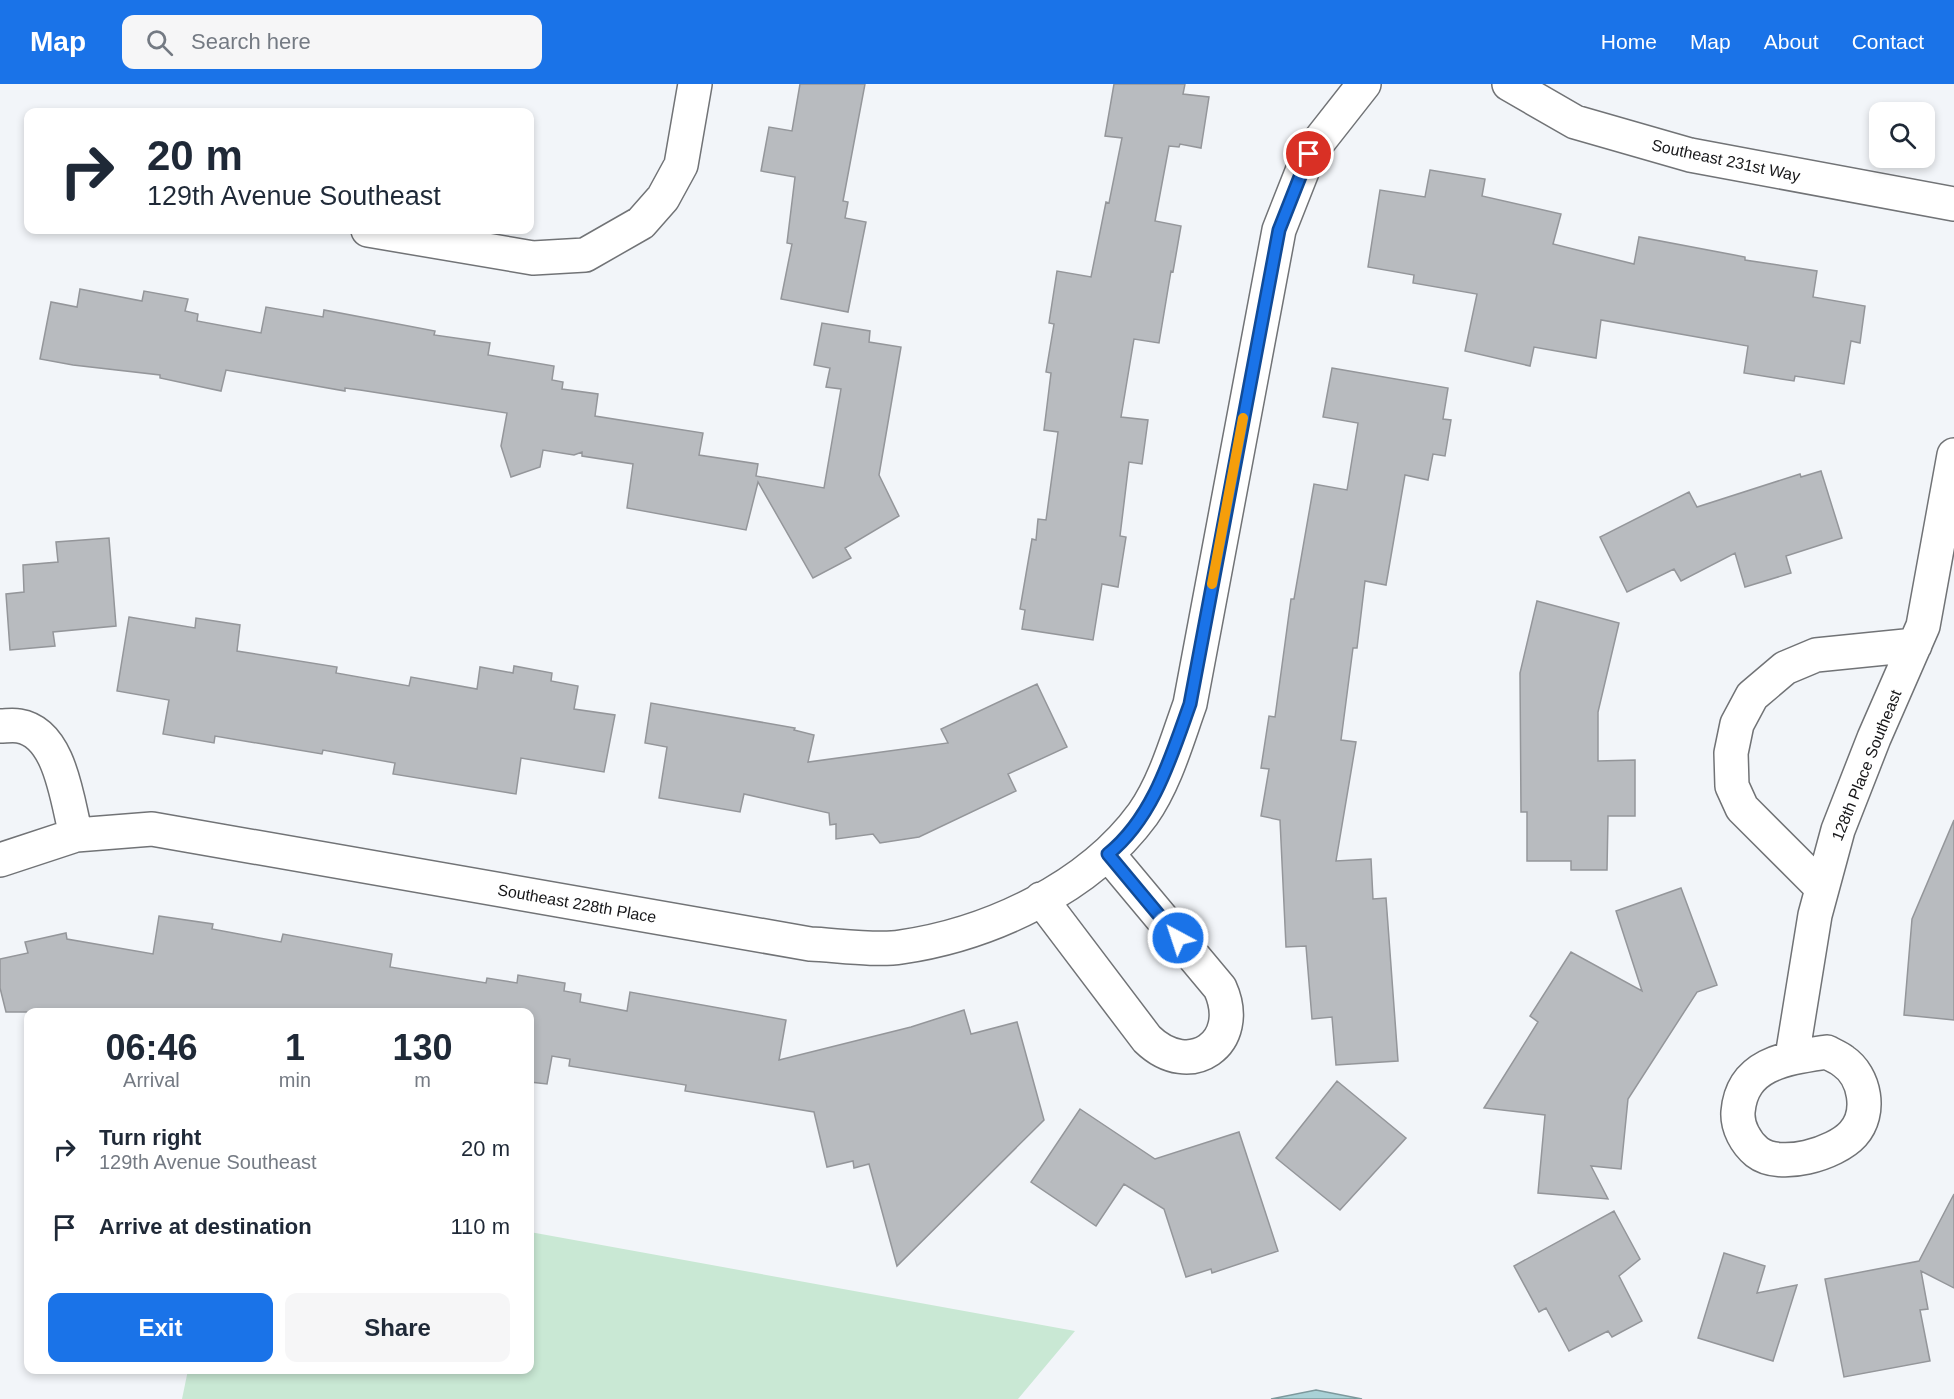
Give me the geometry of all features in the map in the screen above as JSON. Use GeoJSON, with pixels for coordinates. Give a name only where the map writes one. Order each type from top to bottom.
{"type":"FeatureCollection","features":[{"type":"Feature","properties":{"kind":"street"},"geometry":{"type":"LineString","coordinates":[[392,234],[533,258],[585,255],[641,223],[663,198],[681,165],[695,84]]}},
{"type":"Feature","properties":{"kind":"street","name":"Southeast 228th Place"},"geometry":{"type":"LineString","coordinates":[[0,860],[76,835],[152,829],[810,944],[899,948],[978,930],[1055,892],[1108,854],[1144,813],[1170,763],[1190,704],[1279,230],[1309,154],[1364,84]]}},
{"type":"Feature","properties":{"kind":"street","name":"Southeast 231st Way"},"geometry":{"type":"LineString","coordinates":[[1509,84],[1575,122],[1690,155],[1954,204]]}},
{"type":"Feature","properties":{"kind":"street","name":"128th Place Southeast"},"geometry":{"type":"LineString","coordinates":[[1792,1057],[1815,915],[1822,888],[1842,819],[1874,738],[1923,626],[1954,455]]}},
{"type":"Feature","properties":{"kind":"street"},"geometry":{"type":"LineString","coordinates":[[1822,888],[1742,808],[1732,786],[1731,753],[1737,724],[1752,696],[1785,668],[1816,655],[1915,645]]}},
{"type":"Feature","properties":{"kind":"street"},"geometry":{"type":"LineString","coordinates":[[0,726],[19,726],[36,733],[50,747],[58,764],[76,835]]}},
{"type":"Feature","properties":{"kind":"street"},"geometry":{"type":"LineString","coordinates":[[1055,892],[1147,1039],[1160,1052],[1176,1057],[1193,1057],[1209,1050],[1221,1038],[1227,1021],[1227,1004],[1220,988],[1108,854]]}},
{"type":"Feature","properties":{"kind":"green space"},"geometry":{"type":"Polygon","coordinates":[[[534,1233],[1075,1331],[1018,1399],[182,1399],[187,1374],[534,1374],[534,1233]]]}},
{"type":"Feature","properties":{"kind":"water"},"geometry":{"type":"Polygon","coordinates":[[[1316,1390],[1362,1399],[1271,1399],[1316,1390]]]}},
{"type":"Feature","properties":{"kind":"building"},"geometry":{"type":"Polygon","coordinates":[[[800,84],[865,84],[843,201],[848,202],[845,218],[866,222],[848,312],[781,299],[792,244],[787,243],[795,177],[761,171],[769,127],[792,131],[800,84]]]}},
{"type":"Feature","properties":{"kind":"building"},"geometry":{"type":"Polygon","coordinates":[[[1114,84],[1185,84],[1183,94],[1209,97],[1201,148],[1180,144],[1179,147],[1169,146],[1155,221],[1181,226],[1159,343],[1134,339],[1121,417],[1148,420],[1142,464],[1129,462],[1120,536],[1126,537],[1118,587],[1102,584],[1093,640],[1022,629],[1025,610],[1020,609],[1032,539],[1036,540],[1038,519],[1046,520],[1058,432],[1044,430],[1051,373],[1046,372],[1054,324],[1049,323],[1057,271],[1091,277],[1122,138],[1105,136],[1114,84]]]}},
{"type":"Feature","properties":{"kind":"building"},"geometry":{"type":"Polygon","coordinates":[[[1430,170],[1485,179],[1482,196],[1561,214],[1553,244],[1634,264],[1639,237],[1745,257],[1745,260],[1817,271],[1813,297],[1865,306],[1860,343],[1851,341],[1844,384],[1795,376],[1794,381],[1744,373],[1748,346],[1601,320],[1596,358],[1534,347],[1530,366],[1465,351],[1477,294],[1413,283],[1414,275],[1368,267],[1380,190],[1425,197],[1430,170]]]}},
{"type":"Feature","properties":{"kind":"building"},"geometry":{"type":"Polygon","coordinates":[[[80,289],[142,301],[144,291],[188,299],[185,311],[198,314],[197,321],[261,333],[266,307],[323,317],[324,310],[435,331],[434,335],[490,343],[488,355],[554,366],[552,380],[563,382],[562,389],[598,394],[595,416],[703,433],[699,455],[758,464],[756,476],[824,488],[841,389],[826,387],[830,368],[814,365],[822,323],[870,331],[869,342],[901,347],[879,475],[899,516],[845,548],[851,558],[813,578],[758,482],[746,530],[627,508],[633,464],[582,456],[582,452],[574,455],[543,450],[540,467],[511,477],[501,446],[507,413],[360,390],[345,388],[345,391],[226,370],[221,391],[160,378],[160,375],[40,359],[51,302],[77,307],[80,289]]]}},
{"type":"Feature","properties":{"kind":"building"},"geometry":{"type":"Polygon","coordinates":[[[1332,368],[1448,388],[1443,419],[1451,420],[1445,456],[1433,454],[1428,480],[1405,475],[1386,585],[1365,581],[1357,648],[1353,648],[1341,740],[1356,742],[1336,861],[1371,859],[1373,899],[1386,898],[1398,1061],[1336,1065],[1332,1017],[1312,1019],[1306,946],[1286,947],[1280,820],[1261,816],[1269,769],[1261,768],[1269,716],[1275,717],[1291,599],[1294,599],[1314,484],[1347,490],[1358,423],[1323,417],[1332,368]]]}},
{"type":"Feature","properties":{"kind":"building"},"geometry":{"type":"Polygon","coordinates":[[[1821,471],[1842,538],[1786,556],[1791,573],[1745,587],[1735,553],[1681,581],[1674,569],[1627,592],[1600,537],[1689,492],[1697,507],[1800,474],[1801,477],[1821,471]]]}},
{"type":"Feature","properties":{"kind":"building"},"geometry":{"type":"Polygon","coordinates":[[[109,538],[116,626],[53,632],[55,646],[10,650],[6,594],[24,592],[23,565],[58,562],[56,542],[109,538]]]}},
{"type":"Feature","properties":{"kind":"building"},"geometry":{"type":"Polygon","coordinates":[[[1537,601],[1619,623],[1598,712],[1598,761],[1635,760],[1635,816],[1608,816],[1607,870],[1571,870],[1571,861],[1527,861],[1527,812],[1521,812],[1520,673],[1537,601]]]}},
{"type":"Feature","properties":{"kind":"building"},"geometry":{"type":"Polygon","coordinates":[[[129,617],[195,628],[196,618],[240,625],[237,651],[337,667],[336,673],[409,686],[411,677],[477,689],[480,667],[513,673],[514,666],[552,673],[551,681],[578,686],[574,709],[615,715],[604,772],[521,758],[516,794],[393,774],[395,763],[323,750],[322,754],[215,736],[214,743],[163,734],[169,700],[117,691],[129,617]]]}},
{"type":"Feature","properties":{"kind":"building"},"geometry":{"type":"Polygon","coordinates":[[[1037,684],[1067,747],[1008,774],[1016,791],[919,837],[880,843],[873,834],[836,839],[836,824],[830,825],[829,813],[744,794],[740,812],[659,798],[667,747],[645,743],[651,703],[795,728],[794,730],[814,735],[808,762],[948,743],[941,729],[1037,684]]]}},
{"type":"Feature","properties":{"kind":"building"},"geometry":{"type":"Polygon","coordinates":[[[1954,820],[1954,1020],[1904,1015],[1912,919],[1954,820]]]}},
{"type":"Feature","properties":{"kind":"building"},"geometry":{"type":"Polygon","coordinates":[[[1681,888],[1717,985],[1697,992],[1628,1099],[1621,1169],[1591,1166],[1608,1199],[1538,1193],[1545,1115],[1484,1108],[1538,1022],[1530,1016],[1571,952],[1642,991],[1616,911],[1681,888]]]}},
{"type":"Feature","properties":{"kind":"building"},"geometry":{"type":"Polygon","coordinates":[[[159,916],[213,924],[212,929],[281,942],[283,934],[392,954],[390,967],[486,983],[487,978],[517,983],[518,975],[565,983],[564,991],[581,994],[580,1002],[627,1011],[630,992],[786,1020],[779,1060],[911,1027],[964,1010],[971,1034],[1017,1022],[1044,1120],[897,1266],[869,1164],[854,1168],[853,1161],[827,1167],[814,1112],[685,1091],[686,1085],[569,1066],[570,1059],[552,1056],[547,1084],[534,1082],[534,1008],[24,1008],[24,1012],[6,1012],[0,988],[0,959],[28,953],[25,942],[66,933],[67,939],[153,954],[159,916]]]}},
{"type":"Feature","properties":{"kind":"building"},"geometry":{"type":"Polygon","coordinates":[[[1337,1081],[1406,1138],[1340,1210],[1276,1158],[1337,1081]]]}},
{"type":"Feature","properties":{"kind":"building"},"geometry":{"type":"Polygon","coordinates":[[[1080,1109],[1155,1159],[1239,1132],[1278,1251],[1212,1273],[1211,1269],[1186,1277],[1164,1209],[1124,1184],[1096,1226],[1031,1182],[1080,1109]]]}},
{"type":"Feature","properties":{"kind":"building"},"geometry":{"type":"Polygon","coordinates":[[[1954,1194],[1954,1288],[1921,1271],[1928,1309],[1920,1310],[1930,1361],[1844,1377],[1825,1279],[1919,1261],[1954,1194]]]}},
{"type":"Feature","properties":{"kind":"building"},"geometry":{"type":"Polygon","coordinates":[[[1614,1211],[1640,1259],[1619,1276],[1642,1321],[1612,1337],[1608,1331],[1569,1351],[1546,1308],[1539,1312],[1514,1266],[1614,1211]]]}},
{"type":"Feature","properties":{"kind":"building"},"geometry":{"type":"Polygon","coordinates":[[[1724,1253],[1765,1266],[1757,1293],[1797,1285],[1773,1361],[1698,1338],[1724,1253]]]}},
{"type":"Feature","properties":{"kind":"slow traffic"},"geometry":{"type":"LineString","coordinates":[[1212,584],[1243,418]]}},
{"type":"Feature","properties":{"kind":"route"},"geometry":{"type":"LineString","coordinates":[[1178,938],[1108,854],[1144,813],[1170,763],[1190,704],[1279,230],[1309,154]]}}]}
